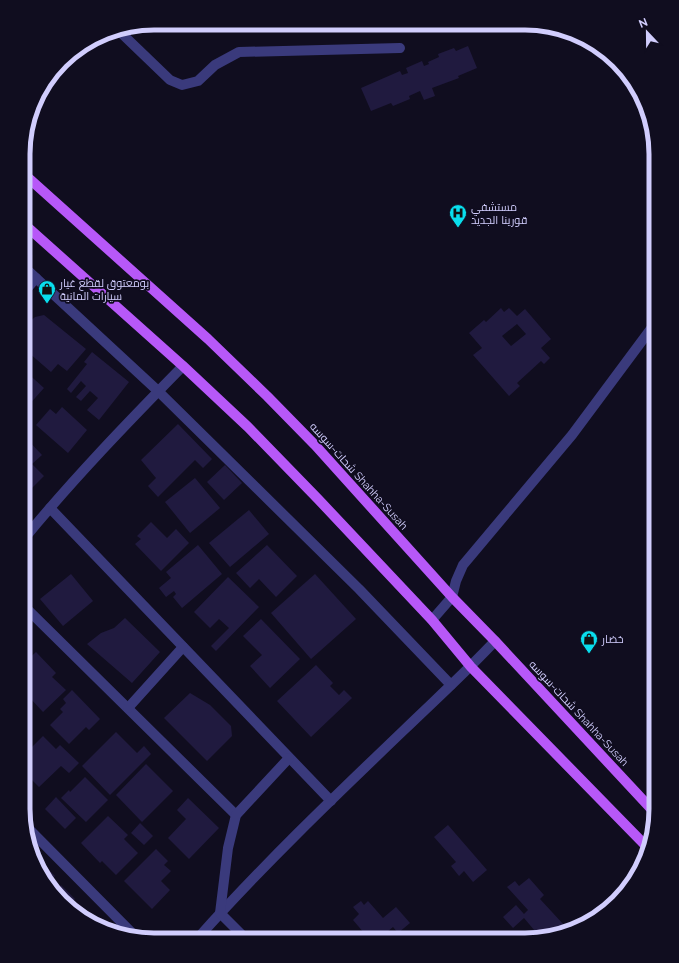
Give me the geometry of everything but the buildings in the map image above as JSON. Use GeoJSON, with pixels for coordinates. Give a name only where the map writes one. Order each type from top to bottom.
{"type":"FeatureCollection","features":[{"type":"Feature","properties":{"kind":"main road","name":"شحات-سوسه Shahha-Susah"},"geometry":{"type":"LineString","coordinates":[[30,179],[208,339],[267,396],[320,451],[452,597],[649,806]]}},
{"type":"Feature","properties":{"kind":"main road"},"geometry":{"type":"LineString","coordinates":[[30,229],[248,426],[432,620],[471,667],[644,844]]}},
{"type":"Feature","properties":{"kind":"street"},"geometry":{"type":"LineString","coordinates":[[123,34],[170,80],[182,85],[198,81],[215,65],[239,52],[400,48]]}},
{"type":"Feature","properties":{"kind":"street"},"geometry":{"type":"LineString","coordinates":[[30,272],[158,391],[360,589],[451,685]]}},
{"type":"Feature","properties":{"kind":"street"},"geometry":{"type":"LineString","coordinates":[[30,285],[36,278]]}},
{"type":"Feature","properties":{"kind":"street"},"geometry":{"type":"LineString","coordinates":[[432,620],[452,597],[456,581],[463,566],[572,435],[649,331]]}},
{"type":"Feature","properties":{"kind":"street"},"geometry":{"type":"LineString","coordinates":[[30,533],[50,508],[183,366]]}},
{"type":"Feature","properties":{"kind":"street"},"geometry":{"type":"LineString","coordinates":[[50,508],[330,801]]}},
{"type":"Feature","properties":{"kind":"street"},"geometry":{"type":"LineString","coordinates":[[30,611],[236,815]]}},
{"type":"Feature","properties":{"kind":"street"},"geometry":{"type":"LineString","coordinates":[[202,933],[330,801],[471,667],[495,641]]}},
{"type":"Feature","properties":{"kind":"street"},"geometry":{"type":"LineString","coordinates":[[128,708],[183,647]]}},
{"type":"Feature","properties":{"kind":"street"},"geometry":{"type":"LineString","coordinates":[[220,913],[228,848],[236,815],[289,758]]}},
{"type":"Feature","properties":{"kind":"street"},"geometry":{"type":"LineString","coordinates":[[32,831],[130,930]]}},
{"type":"Feature","properties":{"kind":"street"},"geometry":{"type":"LineString","coordinates":[[220,913],[240,933]]}},
{"type":"Feature","properties":{"kind":"place","name":"مستشفي قورينا الجديد"},"geometry":{"type":"Point","coordinates":[458,228]}},
{"type":"Feature","properties":{"kind":"place","name":"بومعتوق لقطع غيار سيارات المانية"},"geometry":{"type":"Point","coordinates":[47,304]}},
{"type":"Feature","properties":{"kind":"place","name":"خضار"},"geometry":{"type":"Point","coordinates":[589,654]}}]}
